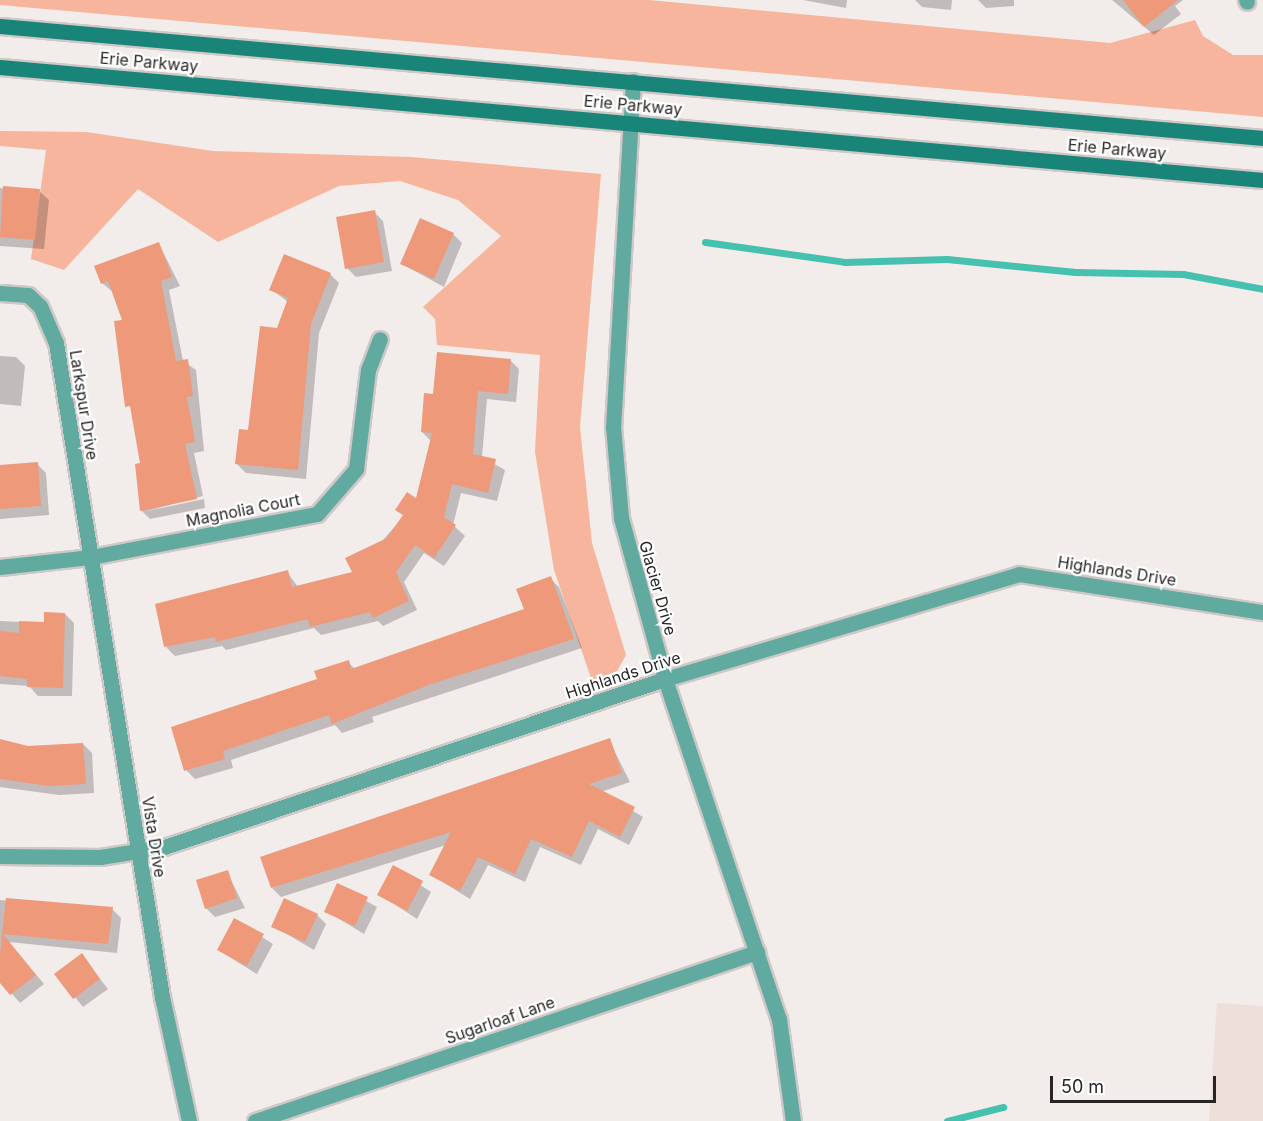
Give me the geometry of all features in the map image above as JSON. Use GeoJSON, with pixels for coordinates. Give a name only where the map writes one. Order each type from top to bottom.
{"type":"FeatureCollection","features":[{"type":"Feature","properties":{"kind":"main road","name":"Erie Parkway"},"geometry":{"type":"LineString","coordinates":[[0,26],[1263,138]]}},
{"type":"Feature","properties":{"kind":"main road","name":"Erie Parkway"},"geometry":{"type":"LineString","coordinates":[[0,67],[1263,180]]}},
{"type":"Feature","properties":{"kind":"street","name":"Glacier Drive"},"geometry":{"type":"LineString","coordinates":[[633,81],[614,471],[633,571],[665,679],[779,1019],[794,1121]]}},
{"type":"Feature","properties":{"kind":"street","name":"Larkspur Drive"},"geometry":{"type":"LineString","coordinates":[[0,293],[28,295],[50,322],[91,557]]}},
{"type":"Feature","properties":{"kind":"street","name":"Magnolia Court"},"geometry":{"type":"LineString","coordinates":[[0,567],[91,557],[317,514],[356,469],[368,370],[380,339]]}},
{"type":"Feature","properties":{"kind":"street","name":"Vista Drive"},"geometry":{"type":"LineString","coordinates":[[91,557],[138,853],[189,1121]]}},
{"type":"Feature","properties":{"kind":"street","name":"Highlands Drive"},"geometry":{"type":"LineString","coordinates":[[0,856],[138,853],[271,814],[665,679],[1019,574],[1263,612]]}},
{"type":"Feature","properties":{"kind":"street","name":"Sugarloaf Lane"},"geometry":{"type":"LineString","coordinates":[[255,1121],[757,952]]}},
{"type":"Feature","properties":{"kind":"shaded area"},"geometry":{"type":"Polygon","coordinates":[[[0,0],[649,0],[1110,43],[1195,20],[1203,36],[1233,55],[1263,55],[1263,117],[0,5],[0,0]]]}},
{"type":"Feature","properties":{"kind":"shaded area"},"geometry":{"type":"Polygon","coordinates":[[[0,131],[86,132],[213,151],[411,157],[601,174],[580,427],[592,543],[626,655],[617,671],[592,681],[554,570],[535,452],[540,355],[437,345],[435,319],[423,307],[501,236],[458,200],[400,181],[339,186],[218,242],[138,189],[64,270],[31,259],[46,150],[0,146],[0,131]]]}},
{"type":"Feature","properties":{"kind":"shaded area"},"geometry":{"type":"Polygon","coordinates":[[[1217,1003],[1263,1006],[1263,1121],[1209,1121],[1217,1003]]]}},
{"type":"Feature","properties":{"kind":"building"},"geometry":{"type":"Polygon","coordinates":[[[1123,0],[1178,0],[1144,27],[1123,0]]]}},
{"type":"Feature","properties":{"kind":"building"},"geometry":{"type":"Polygon","coordinates":[[[3,186],[40,189],[35,240],[0,237],[3,186]]]}},
{"type":"Feature","properties":{"kind":"building"},"geometry":{"type":"Polygon","coordinates":[[[375,210],[384,262],[345,269],[336,217],[375,210]]]}},
{"type":"Feature","properties":{"kind":"building"},"geometry":{"type":"Polygon","coordinates":[[[420,218],[454,233],[434,279],[400,264],[420,218]]]}},
{"type":"Feature","properties":{"kind":"building"},"geometry":{"type":"Polygon","coordinates":[[[159,242],[172,277],[161,281],[176,361],[188,359],[193,396],[187,397],[195,442],[185,444],[197,499],[140,511],[135,464],[140,463],[130,406],[125,407],[114,321],[122,320],[108,281],[101,284],[94,266],[159,242]]]}},
{"type":"Feature","properties":{"kind":"building"},"geometry":{"type":"Polygon","coordinates":[[[284,254],[331,273],[311,324],[298,470],[235,464],[239,429],[248,430],[260,326],[277,328],[288,298],[269,290],[284,254]]]}},
{"type":"Feature","properties":{"kind":"building"},"geometry":{"type":"Polygon","coordinates":[[[437,352],[511,359],[508,394],[478,391],[473,454],[496,459],[488,493],[452,484],[444,517],[456,525],[434,558],[415,545],[396,572],[409,601],[373,618],[370,612],[310,627],[308,619],[216,642],[215,637],[164,647],[155,604],[288,570],[292,587],[352,572],[345,558],[387,538],[403,515],[395,510],[407,492],[416,498],[432,433],[421,432],[424,393],[433,394],[437,352]]]}},
{"type":"Feature","properties":{"kind":"building"},"geometry":{"type":"Polygon","coordinates":[[[38,462],[41,506],[0,509],[0,465],[38,462]]]}},
{"type":"Feature","properties":{"kind":"building"},"geometry":{"type":"Polygon","coordinates":[[[551,576],[574,639],[431,684],[332,724],[329,715],[223,751],[225,759],[184,771],[171,727],[317,679],[314,671],[349,660],[351,669],[524,609],[516,589],[551,576]]]}},
{"type":"Feature","properties":{"kind":"building"},"geometry":{"type":"Polygon","coordinates":[[[44,612],[65,613],[63,688],[27,687],[27,679],[0,676],[0,631],[19,633],[19,621],[44,622],[44,612]]]}},
{"type":"Feature","properties":{"kind":"building"},"geometry":{"type":"Polygon","coordinates":[[[610,738],[622,773],[589,784],[635,807],[620,837],[589,821],[572,857],[531,839],[515,874],[478,857],[460,891],[429,875],[451,832],[271,888],[260,857],[610,738]]]}},
{"type":"Feature","properties":{"kind":"building"},"geometry":{"type":"Polygon","coordinates":[[[0,739],[28,746],[83,743],[86,784],[49,786],[0,779],[0,739]]]}},
{"type":"Feature","properties":{"kind":"building"},"geometry":{"type":"Polygon","coordinates":[[[393,865],[423,881],[407,911],[377,895],[393,865]]]}},
{"type":"Feature","properties":{"kind":"building"},"geometry":{"type":"Polygon","coordinates":[[[228,870],[237,898],[205,909],[196,880],[228,870]]]}},
{"type":"Feature","properties":{"kind":"building"},"geometry":{"type":"Polygon","coordinates":[[[337,883],[368,897],[355,926],[324,912],[337,883]]]}},
{"type":"Feature","properties":{"kind":"building"},"geometry":{"type":"Polygon","coordinates":[[[6,898],[113,907],[108,944],[3,934],[36,975],[10,995],[0,983],[0,954],[6,898]]]}},
{"type":"Feature","properties":{"kind":"building"},"geometry":{"type":"Polygon","coordinates":[[[284,898],[318,914],[305,942],[271,927],[284,898]]]}},
{"type":"Feature","properties":{"kind":"building"},"geometry":{"type":"Polygon","coordinates":[[[234,918],[264,934],[247,966],[217,950],[234,918]]]}},
{"type":"Feature","properties":{"kind":"building"},"geometry":{"type":"Polygon","coordinates":[[[82,953],[100,979],[73,999],[54,974],[82,953]]]}},
{"type":"Feature","properties":{"kind":"waterway"},"geometry":{"type":"LineString","coordinates":[[705,242],[845,262],[947,259],[1075,272],[1183,274],[1263,289]]}},
{"type":"Feature","properties":{"kind":"waterway"},"geometry":{"type":"LineString","coordinates":[[947,1121],[1003,1107]]}}]}
